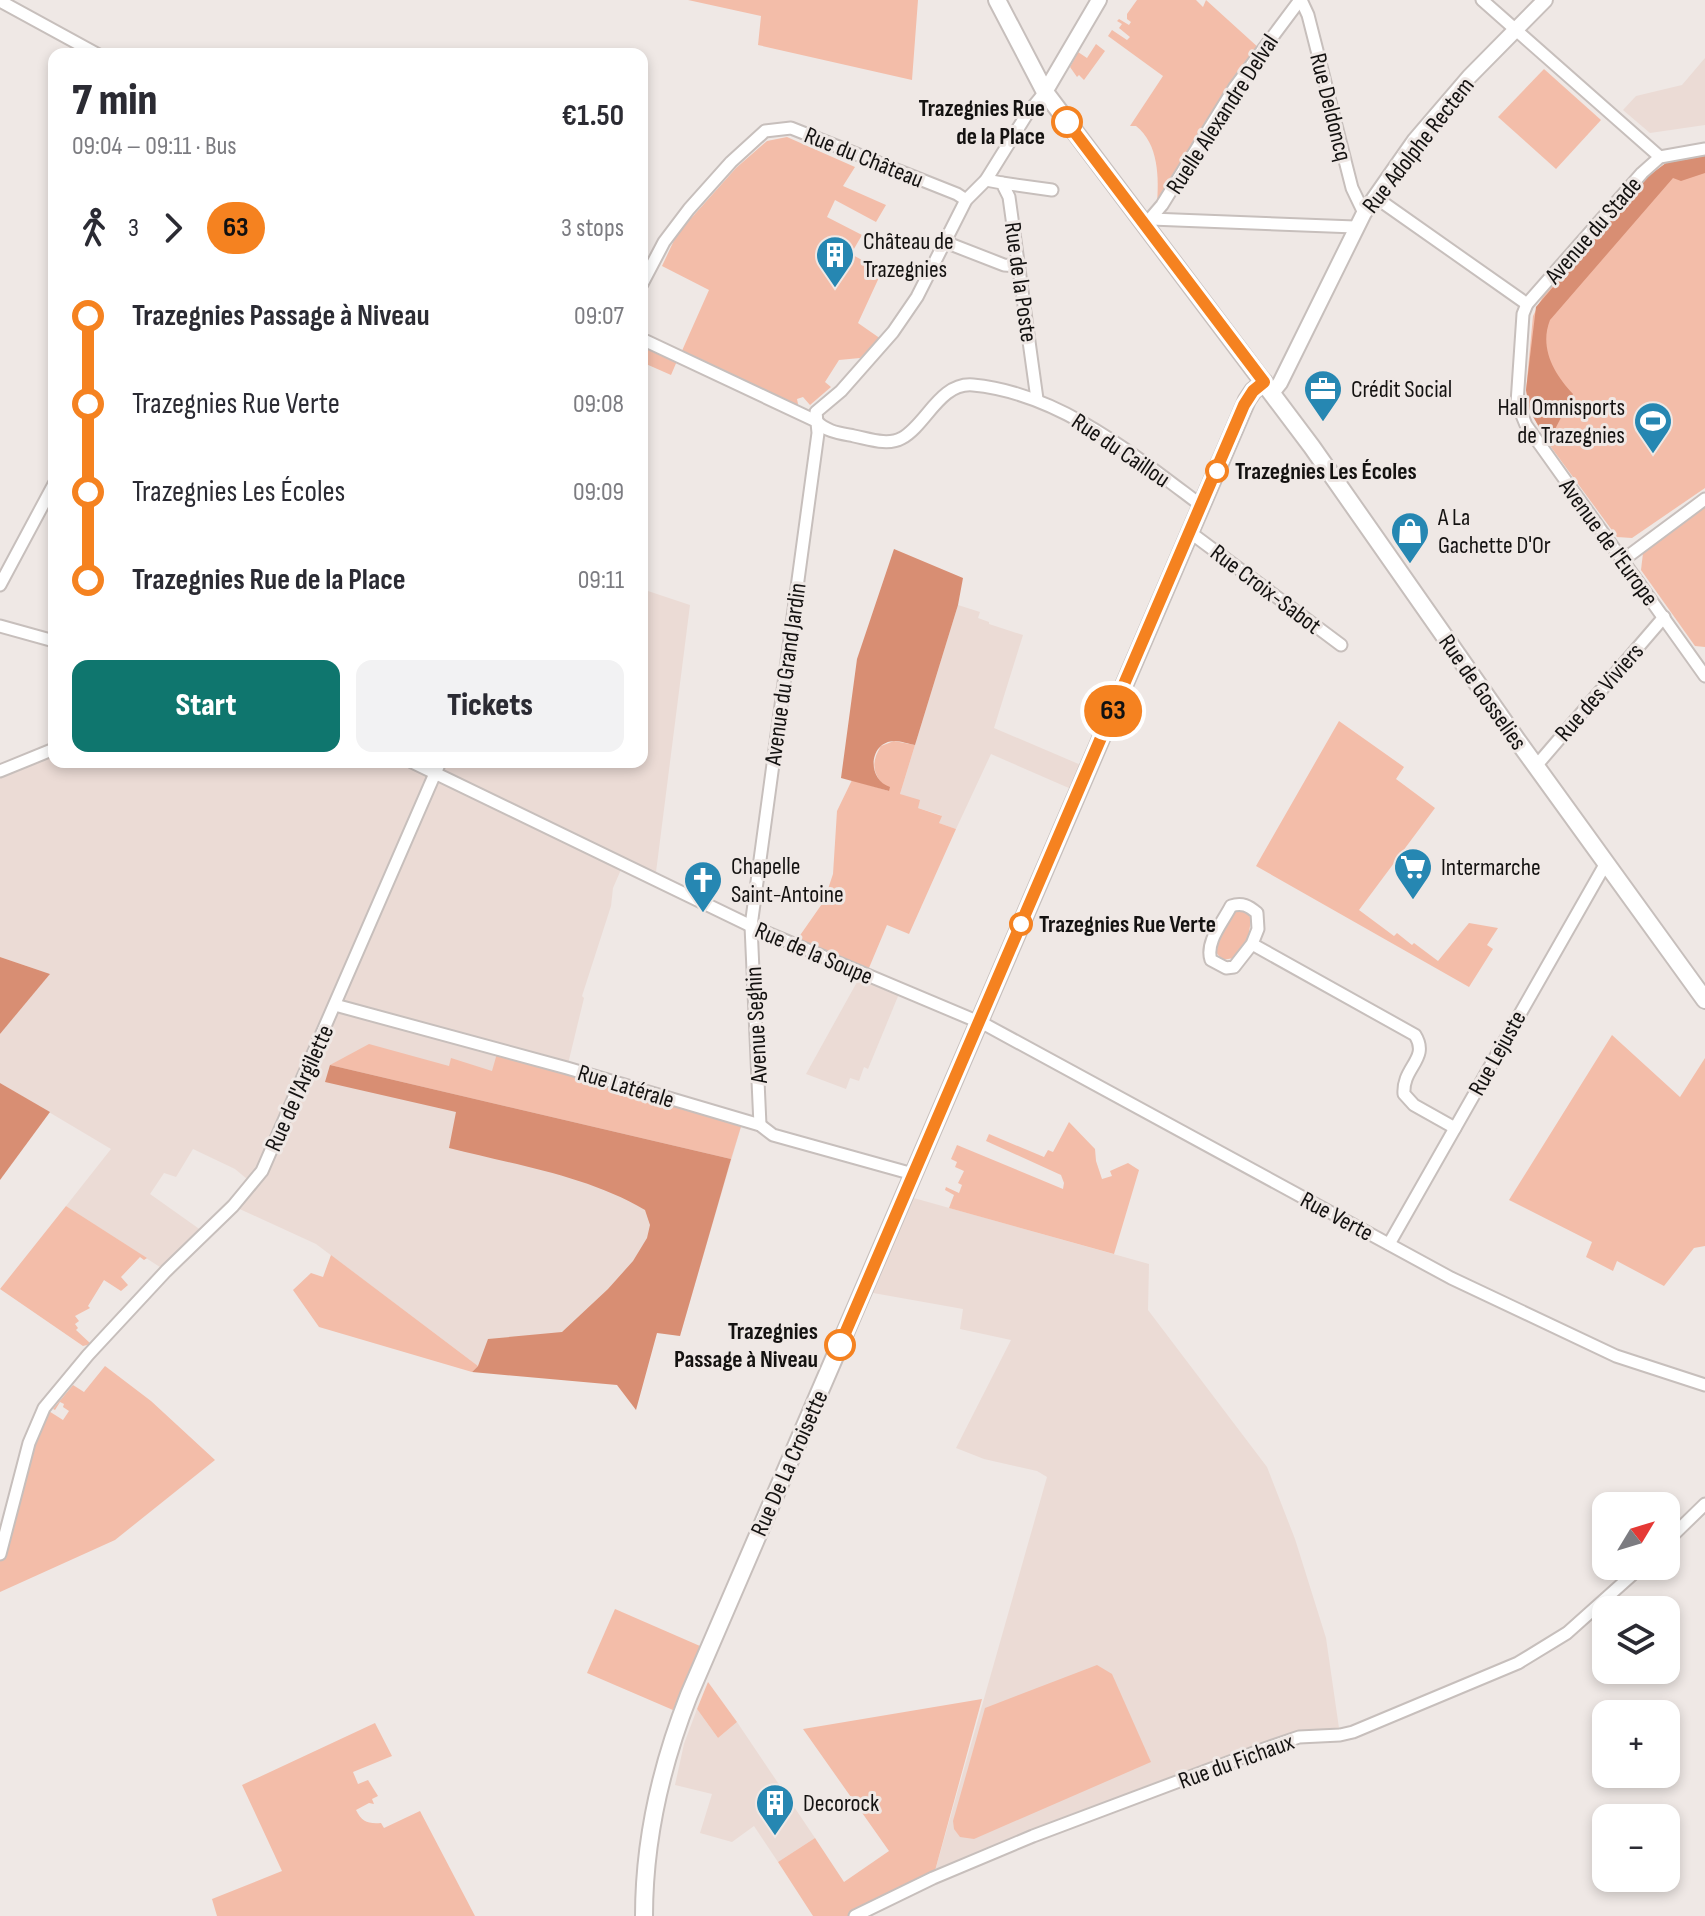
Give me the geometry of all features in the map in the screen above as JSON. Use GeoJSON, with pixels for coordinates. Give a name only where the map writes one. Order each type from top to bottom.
{"type":"FeatureCollection","features":[{"type":"Feature","properties":{"kind":"main road","name":"Rue de Gosselies"},"geometry":{"type":"LineString","coordinates":[[1000,2],[1045,92],[1148,223],[1268,388],[1705,1000]]}},
{"type":"Feature","properties":{"kind":"main road","name":"Rue De La Croisette"},"geometry":{"type":"LineString","coordinates":[[644,1916],[651,1830],[662,1775],[677,1727],[1247,400],[1253,391],[1268,388]]}},
{"type":"Feature","properties":{"kind":"street"},"geometry":{"type":"LineString","coordinates":[[648,342],[816,421],[816,412],[841,391],[893,332],[917,297],[966,200],[986,180],[1027,114],[1045,92],[1099,0]]}},
{"type":"Feature","properties":{"kind":"street","name":"Rue Deldoncq"},"geometry":{"type":"LineString","coordinates":[[1300,0],[1308,15],[1352,188],[1364,213]]}},
{"type":"Feature","properties":{"kind":"street","name":"Ruelle Alexandre Delval"},"geometry":{"type":"LineString","coordinates":[[1148,223],[1235,87],[1300,0]]}},
{"type":"Feature","properties":{"kind":"street"},"geometry":{"type":"LineString","coordinates":[[1482,0],[1660,157],[1705,149]]}},
{"type":"Feature","properties":{"kind":"street","name":"Rue Adolphe Rectem"},"geometry":{"type":"LineString","coordinates":[[1268,388],[1280,383],[1355,227],[1415,140],[1469,77],[1545,0]]}},
{"type":"Feature","properties":{"kind":"street"},"geometry":{"type":"LineString","coordinates":[[0,1],[86,48]]}},
{"type":"Feature","properties":{"kind":"street","name":"Rue du Château"},"geometry":{"type":"LineString","coordinates":[[648,273],[664,242],[689,209],[731,162],[765,131],[791,128],[819,137],[966,200]]}},
{"type":"Feature","properties":{"kind":"street","name":"Avenue du Stade"},"geometry":{"type":"LineString","coordinates":[[1527,304],[1642,173],[1660,157]]}},
{"type":"Feature","properties":{"kind":"street"},"geometry":{"type":"LineString","coordinates":[[986,180],[1052,190]]}},
{"type":"Feature","properties":{"kind":"street","name":"Rue de la Poste"},"geometry":{"type":"LineString","coordinates":[[1002,183],[1009,197],[1037,399]]}},
{"type":"Feature","properties":{"kind":"street"},"geometry":{"type":"LineString","coordinates":[[1375,197],[1527,304]]}},
{"type":"Feature","properties":{"kind":"street"},"geometry":{"type":"LineString","coordinates":[[1148,223],[1355,227]]}},
{"type":"Feature","properties":{"kind":"street"},"geometry":{"type":"LineString","coordinates":[[945,242],[1004,265],[1019,266]]}},
{"type":"Feature","properties":{"kind":"street","name":"Avenue de l'Europe"},"geometry":{"type":"LineString","coordinates":[[1527,304],[1523,314],[1517,403],[1526,425],[1704,671]]}},
{"type":"Feature","properties":{"kind":"street","name":"Rue du Caillou"},"geometry":{"type":"LineString","coordinates":[[816,421],[826,431],[887,442],[903,438],[950,390],[961,385],[1037,399],[1090,427],[1202,506]]}},
{"type":"Feature","properties":{"kind":"street","name":"Avenue du Grand Jardin"},"geometry":{"type":"LineString","coordinates":[[751,926],[818,433],[816,421]]}},
{"type":"Feature","properties":{"kind":"street"},"geometry":{"type":"LineString","coordinates":[[0,585],[48,495]]}},
{"type":"Feature","properties":{"kind":"street"},"geometry":{"type":"LineString","coordinates":[[1623,560],[1705,499]]}},
{"type":"Feature","properties":{"kind":"street","name":"Rue Croix-Sabot"},"geometry":{"type":"LineString","coordinates":[[1191,533],[1341,645]]}},
{"type":"Feature","properties":{"kind":"street","name":"Rue des Viviers"},"geometry":{"type":"LineString","coordinates":[[1536,766],[1664,617]]}},
{"type":"Feature","properties":{"kind":"street"},"geometry":{"type":"LineString","coordinates":[[0,626],[48,639]]}},
{"type":"Feature","properties":{"kind":"street"},"geometry":{"type":"LineString","coordinates":[[0,771],[48,751]]}},
{"type":"Feature","properties":{"kind":"street","name":"Rue de l'Argilette"},"geometry":{"type":"LineString","coordinates":[[0,1554],[29,1443],[44,1408],[88,1355],[258,1178],[438,768]]}},
{"type":"Feature","properties":{"kind":"street","name":"Rue de la Soupe"},"geometry":{"type":"LineString","coordinates":[[440,768],[751,926],[979,1022]]}},
{"type":"Feature","properties":{"kind":"street","name":"Rue Lejuste"},"geometry":{"type":"LineString","coordinates":[[1389,1244],[1606,863]]}},
{"type":"Feature","properties":{"kind":"street"},"geometry":{"type":"LineString","coordinates":[[1244,904],[1257,913],[1258,929],[1252,944],[1234,967],[1226,968],[1211,960],[1210,945],[1231,906],[1244,904]]}},
{"type":"Feature","properties":{"kind":"street","name":"Avenue Seghin"},"geometry":{"type":"LineString","coordinates":[[751,926],[760,1125]]}},
{"type":"Feature","properties":{"kind":"street"},"geometry":{"type":"LineString","coordinates":[[1252,944],[1415,1035],[1420,1044],[1419,1054],[1403,1081],[1404,1094],[1414,1105],[1455,1128]]}},
{"type":"Feature","properties":{"kind":"street","name":"Rue Latérale"},"geometry":{"type":"LineString","coordinates":[[335,1005],[567,1068],[760,1125],[773,1135],[913,1174]]}},
{"type":"Feature","properties":{"kind":"street","name":"Rue Verte"},"geometry":{"type":"LineString","coordinates":[[979,1022],[1451,1278],[1616,1356],[1705,1385]]}},
{"type":"Feature","properties":{"kind":"street"},"geometry":{"type":"LineString","coordinates":[[1680,1528],[1705,1504]]}},
{"type":"Feature","properties":{"kind":"street","name":"Rue du Fichaux"},"geometry":{"type":"LineString","coordinates":[[855,1916],[933,1878],[1062,1825],[1299,1737],[1353,1732],[1518,1663],[1567,1633],[1626,1580]]}},
{"type":"Feature","properties":{"kind":"shaded area"},"geometry":{"type":"Polygon","coordinates":[[[688,0],[918,0],[912,80],[758,45],[761,16],[688,0]]]}},
{"type":"Feature","properties":{"kind":"shaded area"},"geometry":{"type":"Polygon","coordinates":[[[1137,0],[1196,0],[1203,7],[1206,0],[1260,49],[1157,205],[1157,173],[1153,152],[1144,133],[1136,126],[1130,126],[1163,76],[1108,36],[1112,30],[1127,40],[1130,37],[1119,28],[1122,24],[1117,21],[1119,19],[1129,25],[1131,22],[1127,14],[1137,0]]]}},
{"type":"Feature","properties":{"kind":"shaded area"},"geometry":{"type":"Polygon","coordinates":[[[1096,44],[1105,51],[1084,80],[1079,75],[1077,77],[1070,67],[1078,52],[1087,58],[1096,44]]]}},
{"type":"Feature","properties":{"kind":"shaded area"},"geometry":{"type":"Polygon","coordinates":[[[1705,58],[1705,125],[1650,133],[1623,110],[1636,96],[1682,85],[1705,58]]]}},
{"type":"Feature","properties":{"kind":"shaded area"},"geometry":{"type":"Polygon","coordinates":[[[1544,69],[1601,120],[1556,169],[1498,117],[1544,69]]]}},
{"type":"Feature","properties":{"kind":"shaded area"},"geometry":{"type":"Polygon","coordinates":[[[787,137],[855,167],[843,186],[886,205],[876,222],[835,200],[827,217],[862,235],[851,254],[882,271],[858,323],[881,339],[860,358],[839,360],[825,382],[831,387],[810,405],[803,397],[797,399],[799,409],[681,353],[709,290],[662,266],[677,234],[736,168],[767,141],[787,137]]]}},
{"type":"Feature","properties":{"kind":"shaded area"},"geometry":{"type":"Polygon","coordinates":[[[1705,156],[1705,488],[1632,538],[1617,537],[1548,443],[1530,411],[1526,390],[1533,316],[1544,294],[1646,178],[1666,163],[1705,156]]]}},
{"type":"Feature","properties":{"kind":"shaded area"},"geometry":{"type":"Polygon","coordinates":[[[1705,156],[1705,173],[1681,181],[1673,178],[1550,320],[1546,341],[1550,360],[1573,394],[1548,443],[1530,411],[1526,390],[1536,307],[1646,178],[1666,163],[1705,156]]]}},
{"type":"Feature","properties":{"kind":"shaded area"},"geometry":{"type":"Polygon","coordinates":[[[648,349],[677,361],[671,375],[648,365],[648,349]]]}},
{"type":"Feature","properties":{"kind":"shaded area"},"geometry":{"type":"Polygon","coordinates":[[[1705,507],[1705,647],[1695,646],[1641,570],[1643,553],[1705,507]]]}},
{"type":"Feature","properties":{"kind":"shaded area"},"geometry":{"type":"Polygon","coordinates":[[[894,549],[963,578],[958,605],[915,745],[897,741],[886,743],[876,753],[874,769],[882,783],[890,787],[889,791],[841,778],[857,659],[894,549]]]}},
{"type":"Feature","properties":{"kind":"shaded area"},"geometry":{"type":"Polygon","coordinates":[[[648,591],[690,605],[655,880],[623,865],[613,888],[611,906],[582,996],[567,1068],[743,1120],[680,1336],[657,1332],[478,1366],[316,1244],[233,1206],[253,1184],[235,1169],[193,1149],[176,1177],[164,1173],[150,1194],[205,1233],[166,1271],[66,1206],[111,1149],[0,1083],[0,1034],[50,974],[0,957],[0,771],[48,751],[48,768],[648,768],[648,591]]]}},
{"type":"Feature","properties":{"kind":"shaded area"},"geometry":{"type":"Polygon","coordinates":[[[958,605],[980,612],[978,618],[989,624],[1023,635],[994,728],[1088,768],[1078,792],[991,754],[956,829],[939,823],[941,815],[918,808],[900,794],[958,605]]]}},
{"type":"Feature","properties":{"kind":"shaded area"},"geometry":{"type":"Polygon","coordinates":[[[1339,721],[1404,767],[1396,779],[1435,808],[1359,910],[1394,936],[1397,933],[1438,961],[1469,923],[1498,928],[1487,945],[1493,949],[1469,987],[1256,866],[1339,721]]]}},
{"type":"Feature","properties":{"kind":"shaded area"},"geometry":{"type":"Polygon","coordinates":[[[894,741],[915,745],[900,794],[920,800],[918,808],[942,816],[939,823],[956,829],[909,934],[887,925],[866,975],[794,944],[824,901],[833,874],[837,811],[852,780],[889,791],[874,765],[881,746],[894,741]]]}},
{"type":"Feature","properties":{"kind":"shaded area"},"geometry":{"type":"Polygon","coordinates":[[[1240,909],[1247,911],[1251,919],[1248,940],[1234,958],[1222,960],[1216,952],[1220,934],[1230,916],[1240,909]]]}},
{"type":"Feature","properties":{"kind":"shaded area"},"geometry":{"type":"Polygon","coordinates":[[[0,957],[50,974],[0,1034],[0,957]]]}},
{"type":"Feature","properties":{"kind":"shaded area"},"geometry":{"type":"Polygon","coordinates":[[[862,973],[901,989],[868,1069],[864,1067],[859,1081],[850,1078],[846,1089],[806,1074],[862,973]]]}},
{"type":"Feature","properties":{"kind":"shaded area"},"geometry":{"type":"Polygon","coordinates":[[[1612,1035],[1680,1097],[1705,1058],[1705,1246],[1694,1248],[1664,1286],[1617,1261],[1613,1271],[1586,1257],[1592,1242],[1509,1200],[1612,1035]]]}},
{"type":"Feature","properties":{"kind":"shaded area"},"geometry":{"type":"Polygon","coordinates":[[[369,1044],[449,1066],[451,1058],[492,1071],[498,1050],[743,1120],[731,1159],[330,1065],[369,1044]]]}},
{"type":"Feature","properties":{"kind":"shaded area"},"geometry":{"type":"Polygon","coordinates":[[[330,1065],[731,1159],[680,1336],[657,1333],[636,1410],[617,1385],[472,1372],[478,1366],[488,1339],[562,1332],[608,1289],[633,1261],[647,1238],[650,1225],[645,1210],[574,1179],[449,1148],[456,1112],[325,1082],[330,1065]]]}},
{"type":"Feature","properties":{"kind":"shaded area"},"geometry":{"type":"Polygon","coordinates":[[[0,1083],[50,1112],[0,1180],[0,1083]]]}},
{"type":"Feature","properties":{"kind":"shaded area"},"geometry":{"type":"Polygon","coordinates":[[[1069,1122],[1095,1149],[1102,1179],[1112,1176],[1110,1171],[1128,1163],[1139,1170],[1114,1254],[949,1208],[954,1195],[945,1190],[946,1187],[959,1193],[962,1185],[958,1183],[964,1171],[955,1167],[957,1162],[951,1159],[957,1145],[1063,1189],[1061,1175],[986,1141],[989,1134],[1044,1157],[1048,1150],[1053,1152],[1069,1122]]]}},
{"type":"Feature","properties":{"kind":"shaded area"},"geometry":{"type":"Polygon","coordinates":[[[903,1195],[1149,1264],[1148,1310],[1267,1467],[1295,1539],[1326,1638],[1340,1735],[1299,1737],[933,1878],[1047,1477],[1037,1471],[984,1459],[956,1448],[1011,1340],[960,1329],[963,1309],[862,1291],[903,1195]]]}},
{"type":"Feature","properties":{"kind":"shaded area"},"geometry":{"type":"Polygon","coordinates":[[[66,1206],[147,1258],[144,1260],[140,1257],[121,1277],[128,1285],[121,1291],[104,1280],[88,1306],[90,1308],[75,1316],[79,1321],[75,1324],[76,1330],[91,1344],[83,1346],[0,1289],[66,1206]]]}},
{"type":"Feature","properties":{"kind":"shaded area"},"geometry":{"type":"Polygon","coordinates":[[[331,1255],[478,1366],[472,1372],[319,1327],[293,1290],[311,1273],[323,1277],[331,1255]]]}},
{"type":"Feature","properties":{"kind":"shaded area"},"geometry":{"type":"Polygon","coordinates":[[[105,1366],[151,1401],[215,1460],[115,1540],[0,1592],[0,1554],[44,1408],[63,1420],[69,1411],[63,1407],[64,1404],[60,1402],[53,1409],[73,1385],[84,1392],[105,1366]]]}},
{"type":"Feature","properties":{"kind":"shaded area"},"geometry":{"type":"Polygon","coordinates":[[[615,1609],[700,1646],[673,1710],[587,1673],[615,1609]]]}},
{"type":"Feature","properties":{"kind":"shaded area"},"geometry":{"type":"Polygon","coordinates":[[[1097,1665],[1112,1674],[1151,1762],[974,1839],[960,1837],[953,1821],[985,1708],[1097,1665]]]}},
{"type":"Feature","properties":{"kind":"shaded area"},"geometry":{"type":"Polygon","coordinates":[[[708,1682],[737,1722],[718,1738],[697,1709],[708,1682]]]}},
{"type":"Feature","properties":{"kind":"shaded area"},"geometry":{"type":"Polygon","coordinates":[[[982,1699],[933,1878],[855,1916],[813,1916],[778,1862],[815,1838],[844,1882],[889,1851],[803,1729],[982,1699]]]}},
{"type":"Feature","properties":{"kind":"shaded area"},"geometry":{"type":"Polygon","coordinates":[[[697,1709],[718,1738],[737,1722],[815,1838],[778,1862],[754,1826],[732,1842],[700,1833],[712,1794],[675,1785],[684,1744],[697,1709]]]}},
{"type":"Feature","properties":{"kind":"shaded area"},"geometry":{"type":"Polygon","coordinates":[[[375,1723],[392,1756],[353,1772],[358,1784],[368,1780],[378,1796],[372,1799],[374,1804],[369,1803],[356,1810],[363,1820],[381,1823],[384,1828],[420,1811],[475,1916],[217,1916],[212,1899],[282,1871],[242,1785],[375,1723]]]}},
{"type":"Feature","properties":{"kind":"bus line","name":"63"},"geometry":{"type":"LineString","coordinates":[[840,1345],[1244,405],[1264,382],[1067,122]]}},
{"type":"Feature","properties":{"kind":"place","name":"Trazegnies Rue de la Place"},"geometry":{"type":"Point","coordinates":[1067,122]}},
{"type":"Feature","properties":{"kind":"place","name":"Château de Trazegnies"},"geometry":{"type":"Point","coordinates":[835,289]}},
{"type":"Feature","properties":{"kind":"place","name":"Crédit Social"},"geometry":{"type":"Point","coordinates":[1323,423]}},
{"type":"Feature","properties":{"kind":"place","name":"Hall Omnisports de Trazegnies"},"geometry":{"type":"Point","coordinates":[1653,455]}},
{"type":"Feature","properties":{"kind":"place","name":"Trazegnies Les Écoles"},"geometry":{"type":"Point","coordinates":[1217,471]}},
{"type":"Feature","properties":{"kind":"place","name":"A La Gachette D'Or"},"geometry":{"type":"Point","coordinates":[1410,565]}},
{"type":"Feature","properties":{"kind":"place","name":"Intermarche"},"geometry":{"type":"Point","coordinates":[1413,901]}},
{"type":"Feature","properties":{"kind":"place","name":"Chapelle Saint-Antoine"},"geometry":{"type":"Point","coordinates":[703,914]}},
{"type":"Feature","properties":{"kind":"place","name":"Trazegnies Rue Verte"},"geometry":{"type":"Point","coordinates":[1021,924]}},
{"type":"Feature","properties":{"kind":"place","name":"Trazegnies Passage à Niveau"},"geometry":{"type":"Point","coordinates":[840,1345]}},
{"type":"Feature","properties":{"kind":"place","name":"Decorock"},"geometry":{"type":"Point","coordinates":[775,1837]}}]}
